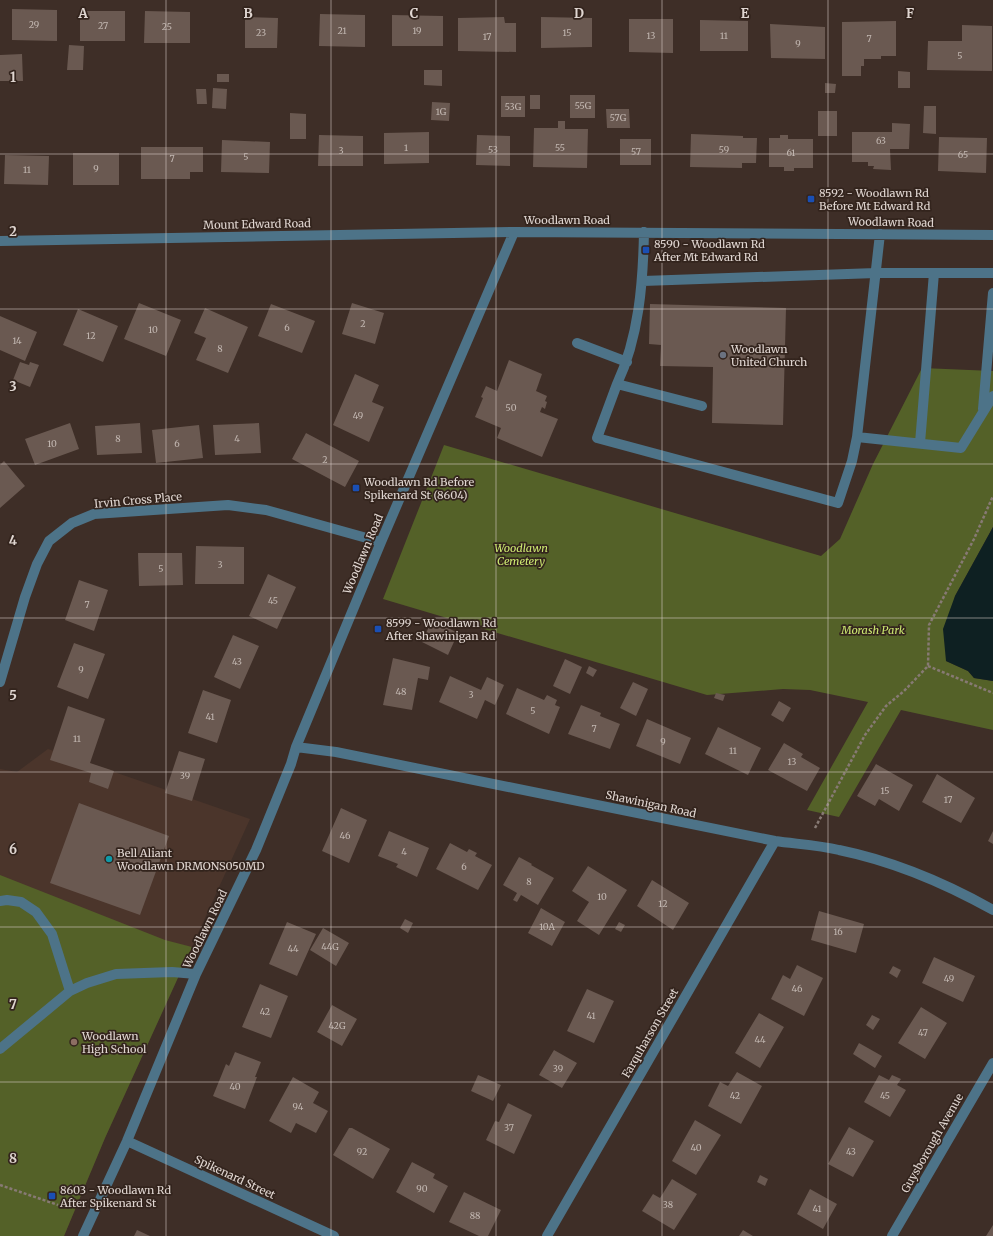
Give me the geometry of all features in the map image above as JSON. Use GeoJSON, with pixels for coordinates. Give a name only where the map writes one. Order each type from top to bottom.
{"type":"FeatureCollection","features":[{"type":"Feature","properties":{"kind":"street","name":"Woodlawn Road"},"geometry":{"type":"LineString","coordinates":[[83,1236],[126,1141],[196,974],[256,850],[291,764],[296,747],[381,542],[514,232],[993,235]]}},
{"type":"Feature","properties":{"kind":"street","name":"Mount Edward Road"},"geometry":{"type":"LineString","coordinates":[[0,241],[514,232]]}},
{"type":"Feature","properties":{"kind":"street"},"geometry":{"type":"LineString","coordinates":[[644,232],[643,281],[627,362],[617,384],[597,438],[838,503],[852,461],[857,437],[880,234]]}},
{"type":"Feature","properties":{"kind":"street"},"geometry":{"type":"LineString","coordinates":[[643,281],[876,273],[993,274]]}},
{"type":"Feature","properties":{"kind":"street"},"geometry":{"type":"LineString","coordinates":[[920,443],[934,274]]}},
{"type":"Feature","properties":{"kind":"street"},"geometry":{"type":"LineString","coordinates":[[983,410],[993,293]]}},
{"type":"Feature","properties":{"kind":"street"},"geometry":{"type":"LineString","coordinates":[[577,343],[627,362]]}},
{"type":"Feature","properties":{"kind":"street"},"geometry":{"type":"LineString","coordinates":[[617,384],[702,406]]}},
{"type":"Feature","properties":{"kind":"street"},"geometry":{"type":"LineString","coordinates":[[857,437],[961,448],[993,396]]}},
{"type":"Feature","properties":{"kind":"street","name":"Irvin Cross Place"},"geometry":{"type":"LineString","coordinates":[[0,682],[25,597],[37,564],[49,541],[72,523],[94,514],[228,505],[266,510],[381,542]]}},
{"type":"Feature","properties":{"kind":"street","name":"Shawinigan Road"},"geometry":{"type":"LineString","coordinates":[[296,747],[336,752],[775,842],[839,850],[912,871],[958,890],[993,910]]}},
{"type":"Feature","properties":{"kind":"street","name":"Farquharson Street"},"geometry":{"type":"LineString","coordinates":[[547,1236],[775,842]]}},
{"type":"Feature","properties":{"kind":"street"},"geometry":{"type":"LineString","coordinates":[[0,901],[7,900],[21,902],[36,912],[52,934],[70,991]]}},
{"type":"Feature","properties":{"kind":"street"},"geometry":{"type":"LineString","coordinates":[[0,1049],[70,991],[87,983],[116,974],[172,972],[196,974]]}},
{"type":"Feature","properties":{"kind":"street","name":"Guysborough Avenue"},"geometry":{"type":"LineString","coordinates":[[892,1236],[993,1063]]}},
{"type":"Feature","properties":{"kind":"street","name":"Spikenard Street"},"geometry":{"type":"LineString","coordinates":[[126,1141],[334,1236]]}},
{"type":"Feature","properties":{"kind":"path"},"geometry":{"type":"LineString","coordinates":[[806,846],[865,735],[886,706],[904,691],[928,666],[929,625],[974,538],[993,496]]}},
{"type":"Feature","properties":{"kind":"path"},"geometry":{"type":"LineString","coordinates":[[928,666],[993,693]]}},
{"type":"Feature","properties":{"kind":"path"},"geometry":{"type":"LineString","coordinates":[[0,1185],[58,1205]]}},
{"type":"Feature","properties":{"kind":"shaded area"},"geometry":{"type":"Polygon","coordinates":[[[993,527],[993,681],[974,678],[968,671],[946,661],[943,629],[955,596],[993,527]]]}},
{"type":"Feature","properties":{"kind":"shaded area"},"geometry":{"type":"Polygon","coordinates":[[[48,749],[250,819],[105,1138],[64,1236],[0,1236],[0,769],[17,772],[48,749]]]}},
{"type":"Feature","properties":{"kind":"green space"},"geometry":{"type":"Polygon","coordinates":[[[922,368],[993,371],[993,527],[955,596],[946,661],[968,671],[974,678],[993,681],[993,730],[901,710],[839,817],[807,810],[868,702],[810,690],[783,689],[707,695],[383,599],[444,445],[821,556],[840,539],[873,464],[922,368]]]}},
{"type":"Feature","properties":{"kind":"green space","name":"Woodlawn High School"},"geometry":{"type":"Polygon","coordinates":[[[0,875],[165,940],[192,947],[105,1138],[64,1236],[0,1236],[0,875]]]}},
{"type":"Feature","properties":{"kind":"building"},"geometry":{"type":"Polygon","coordinates":[[[12,9],[57,10],[57,41],[12,40],[12,9]]]}},
{"type":"Feature","properties":{"kind":"building"},"geometry":{"type":"Polygon","coordinates":[[[80,11],[125,11],[125,41],[80,41],[80,11]]]}},
{"type":"Feature","properties":{"kind":"building"},"geometry":{"type":"Polygon","coordinates":[[[145,11],[190,12],[190,43],[144,43],[145,11]]]}},
{"type":"Feature","properties":{"kind":"building"},"geometry":{"type":"Polygon","coordinates":[[[320,14],[365,15],[365,47],[319,46],[320,14]]]}},
{"type":"Feature","properties":{"kind":"building"},"geometry":{"type":"Polygon","coordinates":[[[392,15],[443,16],[443,46],[392,46],[392,15]]]}},
{"type":"Feature","properties":{"kind":"building"},"geometry":{"type":"Polygon","coordinates":[[[245,17],[278,18],[277,48],[245,48],[245,17]]]}},
{"type":"Feature","properties":{"kind":"building"},"geometry":{"type":"Polygon","coordinates":[[[504,17],[505,23],[516,23],[516,52],[458,51],[458,18],[504,17]]]}},
{"type":"Feature","properties":{"kind":"building"},"geometry":{"type":"Polygon","coordinates":[[[541,17],[592,18],[592,47],[541,48],[541,17]]]}},
{"type":"Feature","properties":{"kind":"building"},"geometry":{"type":"Polygon","coordinates":[[[629,19],[673,19],[673,53],[629,52],[629,19]]]}},
{"type":"Feature","properties":{"kind":"building"},"geometry":{"type":"Polygon","coordinates":[[[700,20],[748,21],[748,51],[700,51],[700,20]]]}},
{"type":"Feature","properties":{"kind":"building"},"geometry":{"type":"Polygon","coordinates":[[[896,21],[896,56],[881,56],[881,59],[864,59],[864,66],[861,66],[861,76],[842,76],[842,22],[896,21]]]}},
{"type":"Feature","properties":{"kind":"building"},"geometry":{"type":"Polygon","coordinates":[[[770,24],[825,27],[825,59],[771,58],[770,24]]]}},
{"type":"Feature","properties":{"kind":"building"},"geometry":{"type":"Polygon","coordinates":[[[962,25],[992,26],[992,71],[927,70],[928,41],[962,41],[962,25]]]}},
{"type":"Feature","properties":{"kind":"building"},"geometry":{"type":"Polygon","coordinates":[[[69,45],[84,46],[83,70],[67,70],[69,45]]]}},
{"type":"Feature","properties":{"kind":"building"},"geometry":{"type":"Polygon","coordinates":[[[22,54],[23,81],[0,81],[0,55],[22,54]]]}},
{"type":"Feature","properties":{"kind":"building"},"geometry":{"type":"Polygon","coordinates":[[[424,70],[442,70],[442,86],[424,85],[424,70]]]}},
{"type":"Feature","properties":{"kind":"building"},"geometry":{"type":"Polygon","coordinates":[[[898,71],[910,72],[910,88],[898,88],[898,71]]]}},
{"type":"Feature","properties":{"kind":"building"},"geometry":{"type":"Polygon","coordinates":[[[217,74],[229,74],[229,82],[217,82],[217,74]]]}},
{"type":"Feature","properties":{"kind":"building"},"geometry":{"type":"Polygon","coordinates":[[[825,83],[836,84],[835,93],[825,93],[825,83]]]}},
{"type":"Feature","properties":{"kind":"building"},"geometry":{"type":"Polygon","coordinates":[[[213,88],[227,89],[226,109],[212,108],[213,88]]]}},
{"type":"Feature","properties":{"kind":"building"},"geometry":{"type":"Polygon","coordinates":[[[196,89],[206,89],[207,104],[197,104],[196,89]]]}},
{"type":"Feature","properties":{"kind":"building"},"geometry":{"type":"Polygon","coordinates":[[[530,95],[540,95],[540,109],[530,109],[530,95]]]}},
{"type":"Feature","properties":{"kind":"building"},"geometry":{"type":"Polygon","coordinates":[[[570,95],[595,95],[595,118],[570,118],[570,95]]]}},
{"type":"Feature","properties":{"kind":"building"},"geometry":{"type":"Polygon","coordinates":[[[501,96],[525,96],[525,117],[501,117],[501,96]]]}},
{"type":"Feature","properties":{"kind":"building"},"geometry":{"type":"Polygon","coordinates":[[[432,102],[450,103],[449,121],[431,120],[432,102]]]}},
{"type":"Feature","properties":{"kind":"building"},"geometry":{"type":"Polygon","coordinates":[[[924,106],[936,106],[936,134],[923,133],[924,106]]]}},
{"type":"Feature","properties":{"kind":"building"},"geometry":{"type":"Polygon","coordinates":[[[606,109],[629,109],[630,128],[607,128],[606,109]]]}},
{"type":"Feature","properties":{"kind":"building"},"geometry":{"type":"Polygon","coordinates":[[[818,111],[837,111],[837,136],[818,136],[818,111]]]}},
{"type":"Feature","properties":{"kind":"building"},"geometry":{"type":"Polygon","coordinates":[[[290,113],[306,114],[306,139],[290,139],[290,113]]]}},
{"type":"Feature","properties":{"kind":"building"},"geometry":{"type":"Polygon","coordinates":[[[558,121],[565,121],[565,129],[588,129],[587,168],[533,167],[534,128],[558,128],[558,121]]]}},
{"type":"Feature","properties":{"kind":"building"},"geometry":{"type":"Polygon","coordinates":[[[892,123],[910,124],[909,149],[890,149],[891,170],[873,169],[874,166],[868,166],[868,162],[852,162],[852,132],[892,132],[892,123]]]}},
{"type":"Feature","properties":{"kind":"building"},"geometry":{"type":"Polygon","coordinates":[[[429,132],[429,163],[384,164],[384,133],[429,132]]]}},
{"type":"Feature","properties":{"kind":"building"},"geometry":{"type":"Polygon","coordinates":[[[691,134],[757,138],[756,163],[742,163],[742,168],[690,167],[691,134]]]}},
{"type":"Feature","properties":{"kind":"building"},"geometry":{"type":"Polygon","coordinates":[[[319,135],[363,136],[363,166],[318,166],[319,135]]]}},
{"type":"Feature","properties":{"kind":"building"},"geometry":{"type":"Polygon","coordinates":[[[477,135],[510,136],[510,166],[476,165],[477,135]]]}},
{"type":"Feature","properties":{"kind":"building"},"geometry":{"type":"Polygon","coordinates":[[[780,135],[788,135],[788,139],[813,139],[813,168],[794,168],[794,171],[784,171],[784,167],[769,167],[769,138],[780,138],[780,135]]]}},
{"type":"Feature","properties":{"kind":"building"},"geometry":{"type":"Polygon","coordinates":[[[939,137],[987,138],[986,173],[938,171],[939,137]]]}},
{"type":"Feature","properties":{"kind":"building"},"geometry":{"type":"Polygon","coordinates":[[[620,139],[651,139],[651,165],[620,165],[620,139]]]}},
{"type":"Feature","properties":{"kind":"building"},"geometry":{"type":"Polygon","coordinates":[[[222,140],[270,142],[269,173],[221,172],[222,140]]]}},
{"type":"Feature","properties":{"kind":"building"},"geometry":{"type":"Polygon","coordinates":[[[141,147],[203,147],[203,172],[190,172],[190,179],[141,179],[141,147]]]}},
{"type":"Feature","properties":{"kind":"building"},"geometry":{"type":"Polygon","coordinates":[[[73,153],[119,153],[119,185],[73,185],[73,153]]]}},
{"type":"Feature","properties":{"kind":"building"},"geometry":{"type":"Polygon","coordinates":[[[5,155],[49,156],[48,185],[4,184],[5,155]]]}},
{"type":"Feature","properties":{"kind":"building"},"geometry":{"type":"Polygon","coordinates":[[[139,303],[181,320],[166,356],[124,339],[139,303]]]}},
{"type":"Feature","properties":{"kind":"building"},"geometry":{"type":"Polygon","coordinates":[[[352,303],[384,313],[375,344],[342,334],[352,303]]]}},
{"type":"Feature","properties":{"kind":"building"},"geometry":{"type":"Polygon","coordinates":[[[271,304],[315,321],[302,353],[258,336],[271,304]]]}},
{"type":"Feature","properties":{"kind":"building","name":"Woodlawn United Church"},"geometry":{"type":"Polygon","coordinates":[[[650,304],[786,308],[783,425],[712,423],[713,367],[660,366],[661,345],[649,344],[650,304]]]}},
{"type":"Feature","properties":{"kind":"building"},"geometry":{"type":"Polygon","coordinates":[[[205,308],[248,327],[228,373],[196,360],[206,338],[194,333],[205,308]]]}},
{"type":"Feature","properties":{"kind":"building"},"geometry":{"type":"Polygon","coordinates":[[[78,309],[118,326],[103,362],[63,345],[78,309]]]}},
{"type":"Feature","properties":{"kind":"building"},"geometry":{"type":"Polygon","coordinates":[[[0,316],[37,332],[25,361],[0,350],[0,316]]]}},
{"type":"Feature","properties":{"kind":"building"},"geometry":{"type":"Polygon","coordinates":[[[509,360],[542,374],[536,391],[547,396],[545,401],[547,402],[545,409],[542,407],[540,412],[558,419],[542,457],[497,438],[501,428],[475,417],[486,386],[497,391],[509,360]]]}},
{"type":"Feature","properties":{"kind":"building"},"geometry":{"type":"Polygon","coordinates":[[[20,362],[29,365],[30,362],[39,365],[30,387],[13,380],[20,362]]]}},
{"type":"Feature","properties":{"kind":"building"},"geometry":{"type":"Polygon","coordinates":[[[355,374],[379,385],[372,402],[384,407],[369,442],[333,425],[355,374]]]}},
{"type":"Feature","properties":{"kind":"building"},"geometry":{"type":"Polygon","coordinates":[[[70,423],[79,449],[35,465],[25,439],[70,423]]]}},
{"type":"Feature","properties":{"kind":"building"},"geometry":{"type":"Polygon","coordinates":[[[140,423],[142,453],[97,455],[95,426],[140,423]]]}},
{"type":"Feature","properties":{"kind":"building"},"geometry":{"type":"Polygon","coordinates":[[[259,423],[261,453],[215,455],[213,425],[259,423]]]}},
{"type":"Feature","properties":{"kind":"building"},"geometry":{"type":"Polygon","coordinates":[[[199,425],[203,458],[156,463],[152,430],[199,425]]]}},
{"type":"Feature","properties":{"kind":"building"},"geometry":{"type":"Polygon","coordinates":[[[306,433],[359,461],[345,487],[292,459],[306,433]]]}},
{"type":"Feature","properties":{"kind":"building"},"geometry":{"type":"Polygon","coordinates":[[[4,461],[25,486],[0,508],[0,465],[4,461]]]}},
{"type":"Feature","properties":{"kind":"building"},"geometry":{"type":"Polygon","coordinates":[[[196,546],[244,547],[244,584],[195,584],[196,546]]]}},
{"type":"Feature","properties":{"kind":"building"},"geometry":{"type":"Polygon","coordinates":[[[138,553],[182,553],[183,585],[139,586],[138,553]]]}},
{"type":"Feature","properties":{"kind":"building"},"geometry":{"type":"Polygon","coordinates":[[[268,574],[296,587],[277,629],[249,616],[268,574]]]}},
{"type":"Feature","properties":{"kind":"building"},"geometry":{"type":"Polygon","coordinates":[[[79,580],[108,590],[94,631],[65,620],[79,580]]]}},
{"type":"Feature","properties":{"kind":"building"},"geometry":{"type":"Polygon","coordinates":[[[432,620],[458,633],[448,655],[422,642],[432,620]]]}},
{"type":"Feature","properties":{"kind":"building"},"geometry":{"type":"Polygon","coordinates":[[[233,635],[259,646],[240,689],[214,677],[233,635]]]}},
{"type":"Feature","properties":{"kind":"building"},"geometry":{"type":"Polygon","coordinates":[[[74,643],[105,654],[88,699],[57,687],[74,643]]]}},
{"type":"Feature","properties":{"kind":"building"},"geometry":{"type":"Polygon","coordinates":[[[393,658],[430,667],[428,680],[418,678],[412,710],[383,705],[393,658]]]}},
{"type":"Feature","properties":{"kind":"building"},"geometry":{"type":"Polygon","coordinates":[[[565,659],[582,667],[570,694],[553,686],[565,659]]]}},
{"type":"Feature","properties":{"kind":"building"},"geometry":{"type":"Polygon","coordinates":[[[589,666],[597,670],[593,677],[586,673],[589,666]]]}},
{"type":"Feature","properties":{"kind":"building"},"geometry":{"type":"Polygon","coordinates":[[[450,676],[481,690],[487,677],[504,685],[495,705],[485,700],[477,719],[439,702],[450,676]]]}},
{"type":"Feature","properties":{"kind":"building"},"geometry":{"type":"Polygon","coordinates":[[[633,682],[648,689],[636,716],[620,708],[633,682]]]}},
{"type":"Feature","properties":{"kind":"building"},"geometry":{"type":"Polygon","coordinates":[[[517,688],[544,700],[547,695],[557,700],[555,705],[560,707],[549,734],[506,714],[517,688]]]}},
{"type":"Feature","properties":{"kind":"building"},"geometry":{"type":"Polygon","coordinates":[[[203,690],[231,700],[217,743],[188,733],[203,690]]]}},
{"type":"Feature","properties":{"kind":"building"},"geometry":{"type":"Polygon","coordinates":[[[716,693],[725,695],[723,701],[714,698],[716,693]]]}},
{"type":"Feature","properties":{"kind":"building"},"geometry":{"type":"Polygon","coordinates":[[[779,701],[791,708],[783,722],[771,715],[779,701]]]}},
{"type":"Feature","properties":{"kind":"building"},"geometry":{"type":"Polygon","coordinates":[[[581,705],[601,713],[600,716],[620,724],[610,749],[568,734],[581,705]]]}},
{"type":"Feature","properties":{"kind":"building"},"geometry":{"type":"Polygon","coordinates":[[[68,706],[105,719],[90,763],[114,771],[108,789],[89,782],[91,773],[50,760],[68,706]]]}},
{"type":"Feature","properties":{"kind":"building"},"geometry":{"type":"Polygon","coordinates":[[[647,719],[691,738],[680,764],[636,746],[647,719]]]}},
{"type":"Feature","properties":{"kind":"building"},"geometry":{"type":"Polygon","coordinates":[[[718,727],[761,748],[748,775],[705,754],[718,727]]]}},
{"type":"Feature","properties":{"kind":"building"},"geometry":{"type":"Polygon","coordinates":[[[784,743],[803,754],[801,757],[820,768],[807,791],[768,770],[784,743]]]}},
{"type":"Feature","properties":{"kind":"building"},"geometry":{"type":"Polygon","coordinates":[[[179,751],[205,759],[192,801],[165,793],[179,751]]]}},
{"type":"Feature","properties":{"kind":"building"},"geometry":{"type":"Polygon","coordinates":[[[876,764],[913,785],[899,811],[879,799],[875,806],[857,796],[876,764]]]}},
{"type":"Feature","properties":{"kind":"building"},"geometry":{"type":"Polygon","coordinates":[[[937,774],[975,798],[961,823],[922,802],[937,774]]]}},
{"type":"Feature","properties":{"kind":"building","name":"Bell Aliant Woodlawn DRMONS050MD"},"geometry":{"type":"Polygon","coordinates":[[[79,803],[169,836],[140,915],[50,883],[79,803]]]}},
{"type":"Feature","properties":{"kind":"building"},"geometry":{"type":"Polygon","coordinates":[[[341,808],[367,820],[349,863],[322,851],[341,808]]]}},
{"type":"Feature","properties":{"kind":"building"},"geometry":{"type":"Polygon","coordinates":[[[389,831],[429,848],[417,877],[396,867],[398,864],[378,856],[389,831]]]}},
{"type":"Feature","properties":{"kind":"building"},"geometry":{"type":"Polygon","coordinates":[[[993,831],[993,844],[988,841],[993,831]]]}},
{"type":"Feature","properties":{"kind":"building"},"geometry":{"type":"Polygon","coordinates":[[[450,843],[467,852],[469,849],[477,853],[475,856],[492,865],[478,890],[436,869],[450,843]]]}},
{"type":"Feature","properties":{"kind":"building"},"geometry":{"type":"Polygon","coordinates":[[[519,857],[554,878],[538,905],[521,895],[517,902],[513,900],[517,893],[503,885],[519,857]]]}},
{"type":"Feature","properties":{"kind":"building"},"geometry":{"type":"Polygon","coordinates":[[[588,866],[627,890],[599,935],[577,921],[589,902],[572,891],[588,866]]]}},
{"type":"Feature","properties":{"kind":"building"},"geometry":{"type":"Polygon","coordinates":[[[652,880],[689,903],[673,930],[637,906],[652,880]]]}},
{"type":"Feature","properties":{"kind":"building"},"geometry":{"type":"Polygon","coordinates":[[[541,908],[565,922],[552,946],[528,933],[541,908]]]}},
{"type":"Feature","properties":{"kind":"building"},"geometry":{"type":"Polygon","coordinates":[[[819,911],[864,924],[856,953],[811,940],[819,911]]]}},
{"type":"Feature","properties":{"kind":"building"},"geometry":{"type":"Polygon","coordinates":[[[405,919],[413,923],[408,933],[400,928],[405,919]]]}},
{"type":"Feature","properties":{"kind":"building"},"geometry":{"type":"Polygon","coordinates":[[[287,922],[316,934],[297,976],[269,964],[287,922]]]}},
{"type":"Feature","properties":{"kind":"building"},"geometry":{"type":"Polygon","coordinates":[[[619,922],[625,925],[621,932],[615,929],[619,922]]]}},
{"type":"Feature","properties":{"kind":"building"},"geometry":{"type":"Polygon","coordinates":[[[323,928],[349,943],[336,966],[310,950],[323,928]]]}},
{"type":"Feature","properties":{"kind":"building"},"geometry":{"type":"Polygon","coordinates":[[[934,957],[975,976],[963,1002],[922,983],[934,957]]]}},
{"type":"Feature","properties":{"kind":"building"},"geometry":{"type":"Polygon","coordinates":[[[797,965],[823,978],[804,1016],[771,999],[783,975],[790,979],[797,965]]]}},
{"type":"Feature","properties":{"kind":"building"},"geometry":{"type":"Polygon","coordinates":[[[893,966],[901,970],[897,978],[889,973],[893,966]]]}},
{"type":"Feature","properties":{"kind":"building"},"geometry":{"type":"Polygon","coordinates":[[[260,984],[288,996],[271,1038],[242,1027],[260,984]]]}},
{"type":"Feature","properties":{"kind":"building"},"geometry":{"type":"Polygon","coordinates":[[[587,989],[614,1001],[594,1043],[567,1031],[587,989]]]}},
{"type":"Feature","properties":{"kind":"building"},"geometry":{"type":"Polygon","coordinates":[[[332,1005],[357,1019],[342,1046],[317,1032],[332,1005]]]}},
{"type":"Feature","properties":{"kind":"building"},"geometry":{"type":"Polygon","coordinates":[[[921,1007],[947,1023],[925,1059],[898,1043],[921,1007]]]}},
{"type":"Feature","properties":{"kind":"building"},"geometry":{"type":"Polygon","coordinates":[[[759,1013],[784,1027],[760,1068],[735,1053],[759,1013]]]}},
{"type":"Feature","properties":{"kind":"building"},"geometry":{"type":"Polygon","coordinates":[[[872,1015],[880,1019],[873,1030],[866,1025],[872,1015]]]}},
{"type":"Feature","properties":{"kind":"building"},"geometry":{"type":"Polygon","coordinates":[[[859,1043],[882,1056],[875,1068],[853,1054],[859,1043]]]}},
{"type":"Feature","properties":{"kind":"building"},"geometry":{"type":"Polygon","coordinates":[[[554,1050],[577,1063],[562,1088],[539,1075],[554,1050]]]}},
{"type":"Feature","properties":{"kind":"building"},"geometry":{"type":"Polygon","coordinates":[[[235,1052],[261,1062],[245,1109],[213,1096],[226,1064],[229,1066],[235,1052]]]}},
{"type":"Feature","properties":{"kind":"building"},"geometry":{"type":"Polygon","coordinates":[[[737,1072],[762,1086],[741,1124],[708,1106],[720,1082],[728,1086],[737,1072]]]}},
{"type":"Feature","properties":{"kind":"building"},"geometry":{"type":"Polygon","coordinates":[[[478,1075],[501,1085],[493,1101],[471,1091],[478,1075]]]}},
{"type":"Feature","properties":{"kind":"building"},"geometry":{"type":"Polygon","coordinates":[[[879,1075],[889,1080],[892,1075],[901,1079],[897,1085],[906,1090],[890,1117],[864,1102],[879,1075]]]}},
{"type":"Feature","properties":{"kind":"building"},"geometry":{"type":"Polygon","coordinates":[[[293,1077],[319,1092],[313,1103],[328,1111],[316,1133],[296,1123],[291,1133],[269,1121],[293,1077]]]}},
{"type":"Feature","properties":{"kind":"building"},"geometry":{"type":"Polygon","coordinates":[[[508,1103],[532,1115],[514,1154],[486,1140],[495,1121],[499,1122],[508,1103]]]}},
{"type":"Feature","properties":{"kind":"building"},"geometry":{"type":"Polygon","coordinates":[[[695,1120],[721,1135],[696,1175],[672,1161],[695,1120]]]}},
{"type":"Feature","properties":{"kind":"building"},"geometry":{"type":"Polygon","coordinates":[[[849,1127],[874,1141],[853,1177],[828,1164],[849,1127]]]}},
{"type":"Feature","properties":{"kind":"building"},"geometry":{"type":"Polygon","coordinates":[[[349,1128],[352,1128],[390,1149],[373,1179],[333,1155],[349,1128]]]}},
{"type":"Feature","properties":{"kind":"building"},"geometry":{"type":"Polygon","coordinates":[[[412,1162],[435,1174],[433,1178],[448,1186],[434,1213],[396,1192],[412,1162]]]}},
{"type":"Feature","properties":{"kind":"building"},"geometry":{"type":"Polygon","coordinates":[[[760,1175],[768,1179],[765,1186],[757,1182],[760,1175]]]}},
{"type":"Feature","properties":{"kind":"building"},"geometry":{"type":"Polygon","coordinates":[[[672,1179],[697,1194],[674,1230],[642,1211],[653,1194],[660,1198],[672,1179]]]}},
{"type":"Feature","properties":{"kind":"building"},"geometry":{"type":"Polygon","coordinates":[[[810,1189],[837,1204],[823,1229],[797,1214],[810,1189]]]}},
{"type":"Feature","properties":{"kind":"building"},"geometry":{"type":"Polygon","coordinates":[[[464,1192],[501,1210],[488,1236],[479,1236],[449,1222],[464,1192]]]}},
{"type":"Feature","properties":{"kind":"building"},"geometry":{"type":"Polygon","coordinates":[[[993,1225],[993,1236],[986,1236],[993,1225]]]}},
{"type":"Feature","properties":{"kind":"building"},"geometry":{"type":"Polygon","coordinates":[[[137,1230],[150,1236],[134,1236],[137,1230]]]}},
{"type":"Feature","properties":{"kind":"building"},"geometry":{"type":"Polygon","coordinates":[[[743,1230],[753,1236],[739,1236],[743,1230]]]}},
{"type":"Feature","properties":{"kind":"place","name":"8592 - Woodlawn Rd Before Mt Edward Rd"},"geometry":{"type":"Point","coordinates":[811,199]}},
{"type":"Feature","properties":{"kind":"place","name":"8590 - Woodlawn Rd After Mt Edward Rd"},"geometry":{"type":"Point","coordinates":[646,250]}},
{"type":"Feature","properties":{"kind":"place","name":"Woodlawn United Church"},"geometry":{"type":"Point","coordinates":[723,355]}},
{"type":"Feature","properties":{"kind":"place","name":"Woodlawn Rd Before Spikenard St (8604)"},"geometry":{"type":"Point","coordinates":[356,488]}},
{"type":"Feature","properties":{"kind":"place","name":"8599 - Woodlawn Rd After Shawinigan Rd"},"geometry":{"type":"Point","coordinates":[378,629]}},
{"type":"Feature","properties":{"kind":"place","name":"Bell Aliant Woodlawn DRMONS050MD"},"geometry":{"type":"Point","coordinates":[109,859]}},
{"type":"Feature","properties":{"kind":"place","name":"Woodlawn High School"},"geometry":{"type":"Point","coordinates":[74,1042]}},
{"type":"Feature","properties":{"kind":"place","name":"8603 - Woodlawn Rd After Spikenard St"},"geometry":{"type":"Point","coordinates":[52,1196]}},
{"type":"Feature","properties":{"kind":"park label","name":"Woodlawn Cemetery"},"geometry":{"type":"Point","coordinates":[521,554]}},
{"type":"Feature","properties":{"kind":"park label","name":"Morash Park"},"geometry":{"type":"Point","coordinates":[873,630]}}]}
